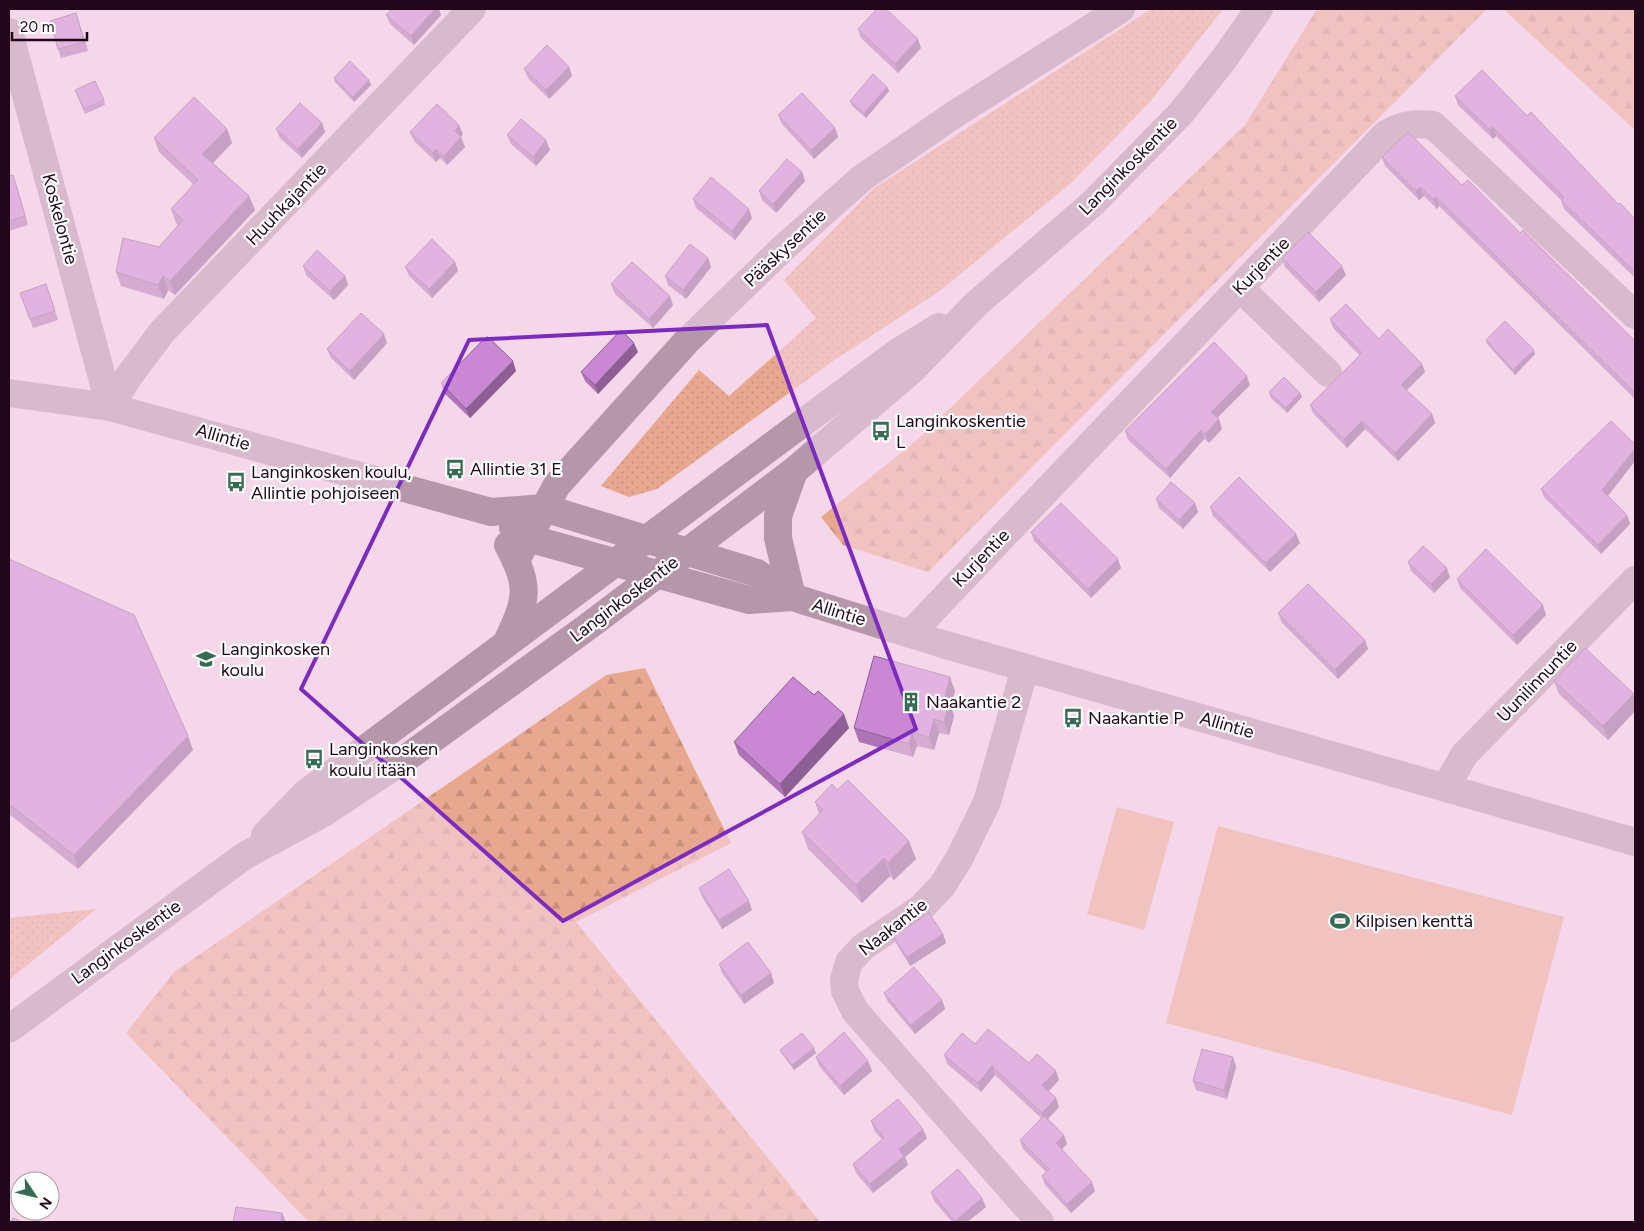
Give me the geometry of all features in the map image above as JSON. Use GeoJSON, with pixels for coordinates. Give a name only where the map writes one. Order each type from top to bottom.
{"type":"FeatureCollection","features":[{"type":"Feature","properties":{"kind":"street","name":"Huuhkajantie"},"geometry":{"type":"LineString","coordinates":[[110,407],[129,376],[162,332],[472,9]]}},
{"type":"Feature","properties":{"kind":"street","name":"Pääskysentie"},"geometry":{"type":"LineString","coordinates":[[522,549],[557,485],[686,342],[780,251],[862,178],[955,114],[1122,9]]}},
{"type":"Feature","properties":{"kind":"street","name":"Langinkoskentie"},"geometry":{"type":"LineString","coordinates":[[9,1029],[244,856],[322,814],[402,761],[658,574],[794,471],[913,369],[976,304],[1093,203],[1181,113],[1224,59],[1259,9]]}},
{"type":"Feature","properties":{"kind":"street","name":"Koskelontie"},"geometry":{"type":"LineString","coordinates":[[9,32],[110,407]]}},
{"type":"Feature","properties":{"kind":"street","name":"Kurjentie"},"geometry":{"type":"LineString","coordinates":[[910,634],[1386,134],[1398,128],[1413,123],[1433,125],[1635,315]]}},
{"type":"Feature","properties":{"kind":"street"},"geometry":{"type":"LineString","coordinates":[[1240,288],[1328,373]]}},
{"type":"Feature","properties":{"kind":"street","name":"Langinkoskentie"},"geometry":{"type":"LineString","coordinates":[[244,856],[306,793],[898,352],[976,304]]}},
{"type":"Feature","properties":{"kind":"street","name":"Allintie"},"geometry":{"type":"LineString","coordinates":[[9,393],[110,407],[491,512],[544,508],[757,573],[792,597],[910,634],[1635,842]]}},
{"type":"Feature","properties":{"kind":"street"},"geometry":{"type":"LineString","coordinates":[[792,597],[778,538],[778,516],[794,471]]}},
{"type":"Feature","properties":{"kind":"street"},"geometry":{"type":"LineString","coordinates":[[491,512],[522,549],[521,570],[525,592],[522,609],[507,644]]}},
{"type":"Feature","properties":{"kind":"street","name":"Allintie"},"geometry":{"type":"LineString","coordinates":[[522,549],[617,563],[749,600],[792,597]]}},
{"type":"Feature","properties":{"kind":"street","name":"Uunilinnuntie"},"geometry":{"type":"LineString","coordinates":[[1446,787],[1464,755],[1635,580]]}},
{"type":"Feature","properties":{"kind":"street","name":"Naakantie"},"geometry":{"type":"LineString","coordinates":[[1025,668],[986,802],[959,859],[942,886],[921,908],[863,947],[849,962],[844,980],[845,991],[855,1011],[1040,1222]]}},
{"type":"Feature","properties":{"kind":"highlighted area"},"geometry":{"type":"Polygon","coordinates":[[[767,325],[916,729],[563,921],[301,689],[469,340],[767,325]]]}},
{"type":"Feature","properties":{"kind":"green space"},"geometry":{"type":"Polygon","coordinates":[[[1151,9],[1223,9],[1150,102],[1071,183],[941,290],[833,361],[657,489],[629,497],[601,486],[699,370],[729,396],[816,318],[784,280],[873,189],[1151,9]]]}},
{"type":"Feature","properties":{"kind":"green space"},"geometry":{"type":"Polygon","coordinates":[[[1317,9],[1487,9],[928,572],[843,545],[821,517],[916,441],[1245,125],[1317,9]]]}},
{"type":"Feature","properties":{"kind":"green space"},"geometry":{"type":"Polygon","coordinates":[[[1503,9],[1635,9],[1635,130],[1503,9]]]}},
{"type":"Feature","properties":{"kind":"green space"},"geometry":{"type":"Polygon","coordinates":[[[645,668],[731,843],[576,922],[820,1222],[309,1222],[126,1033],[174,972],[606,675],[645,668]]]}},
{"type":"Feature","properties":{"kind":"green space"},"geometry":{"type":"Polygon","coordinates":[[[1117,807],[1174,822],[1144,930],[1087,914],[1117,807]]]}},
{"type":"Feature","properties":{"kind":"green space"},"geometry":{"type":"Polygon","coordinates":[[[1218,826],[1564,917],[1512,1115],[1166,1023],[1218,826]]]}},
{"type":"Feature","properties":{"kind":"green space"},"geometry":{"type":"Polygon","coordinates":[[[96,909],[9,980],[9,918],[96,909]]]}},
{"type":"Feature","properties":{"kind":"building"},"geometry":{"type":"Polygon","coordinates":[[[392,9],[435,9],[411,36],[386,15],[392,9]]]}},
{"type":"Feature","properties":{"kind":"building"},"geometry":{"type":"Polygon","coordinates":[[[877,9],[886,9],[918,39],[895,64],[858,29],[877,9]]]}},
{"type":"Feature","properties":{"kind":"building"},"geometry":{"type":"Polygon","coordinates":[[[76,13],[84,42],[58,49],[50,21],[76,13]]]}},
{"type":"Feature","properties":{"kind":"building"},"geometry":{"type":"Polygon","coordinates":[[[547,45],[569,67],[546,90],[524,69],[547,45]]]}},
{"type":"Feature","properties":{"kind":"building"},"geometry":{"type":"Polygon","coordinates":[[[350,61],[369,80],[353,97],[334,78],[350,61]]]}},
{"type":"Feature","properties":{"kind":"building"},"geometry":{"type":"Polygon","coordinates":[[[1482,70],[1527,116],[1531,112],[1618,204],[1620,203],[1635,219],[1635,272],[1561,200],[1564,197],[1493,127],[1490,130],[1455,96],[1482,70]]]}},
{"type":"Feature","properties":{"kind":"building"},"geometry":{"type":"Polygon","coordinates":[[[873,74],[887,87],[864,113],[850,101],[873,74]]]}},
{"type":"Feature","properties":{"kind":"building"},"geometry":{"type":"Polygon","coordinates":[[[95,81],[104,100],[84,109],[75,90],[95,81]]]}},
{"type":"Feature","properties":{"kind":"building"},"geometry":{"type":"Polygon","coordinates":[[[802,93],[835,128],[811,150],[778,115],[802,93]]]}},
{"type":"Feature","properties":{"kind":"building"},"geometry":{"type":"Polygon","coordinates":[[[194,97],[227,129],[202,154],[249,196],[170,281],[163,276],[158,285],[116,272],[123,238],[159,247],[183,220],[171,209],[198,180],[154,138],[194,97]]]}},
{"type":"Feature","properties":{"kind":"building"},"geometry":{"type":"Polygon","coordinates":[[[300,103],[322,123],[298,149],[276,129],[300,103]]]}},
{"type":"Feature","properties":{"kind":"building"},"geometry":{"type":"Polygon","coordinates":[[[437,104],[459,125],[455,131],[461,137],[444,156],[436,149],[433,153],[410,132],[437,104]]]}},
{"type":"Feature","properties":{"kind":"building"},"geometry":{"type":"Polygon","coordinates":[[[521,119],[546,140],[533,157],[507,135],[521,119]]]}},
{"type":"Feature","properties":{"kind":"building"},"geometry":{"type":"Polygon","coordinates":[[[1408,132],[1462,185],[1468,180],[1520,233],[1523,230],[1635,341],[1634,392],[1436,197],[1433,199],[1420,187],[1416,191],[1382,157],[1408,132]]]}},
{"type":"Feature","properties":{"kind":"building"},"geometry":{"type":"Polygon","coordinates":[[[787,159],[802,172],[773,204],[759,191],[787,159]]]}},
{"type":"Feature","properties":{"kind":"building"},"geometry":{"type":"Polygon","coordinates":[[[13,175],[25,216],[9,221],[9,176],[13,175]]]}},
{"type":"Feature","properties":{"kind":"building"},"geometry":{"type":"Polygon","coordinates":[[[711,177],[749,209],[732,231],[693,199],[711,177]]]}},
{"type":"Feature","properties":{"kind":"building"},"geometry":{"type":"Polygon","coordinates":[[[1308,232],[1342,266],[1316,292],[1282,258],[1308,232]]]}},
{"type":"Feature","properties":{"kind":"building"},"geometry":{"type":"Polygon","coordinates":[[[432,239],[455,262],[429,289],[405,267],[432,239]]]}},
{"type":"Feature","properties":{"kind":"building"},"geometry":{"type":"Polygon","coordinates":[[[690,244],[708,258],[683,290],[665,276],[690,244]]]}},
{"type":"Feature","properties":{"kind":"building"},"geometry":{"type":"Polygon","coordinates":[[[317,250],[345,276],[330,291],[303,266],[317,250]]]}},
{"type":"Feature","properties":{"kind":"building"},"geometry":{"type":"Polygon","coordinates":[[[632,262],[670,296],[649,319],[611,284],[632,262]]]}},
{"type":"Feature","properties":{"kind":"building"},"geometry":{"type":"Polygon","coordinates":[[[46,284],[55,311],[30,319],[20,293],[46,284]]]}},
{"type":"Feature","properties":{"kind":"building"},"geometry":{"type":"Polygon","coordinates":[[[1346,304],[1379,339],[1388,329],[1422,364],[1401,385],[1432,414],[1395,453],[1362,421],[1344,439],[1310,405],[1362,353],[1330,319],[1346,304]]]}},
{"type":"Feature","properties":{"kind":"building"},"geometry":{"type":"Polygon","coordinates":[[[361,313],[384,334],[350,371],[327,349],[361,313]]]}},
{"type":"Feature","properties":{"kind":"building"},"geometry":{"type":"Polygon","coordinates":[[[1505,321],[1534,350],[1513,370],[1486,340],[1505,321]]]}},
{"type":"Feature","properties":{"kind":"building"},"geometry":{"type":"Polygon","coordinates":[[[621,330],[634,343],[595,385],[581,372],[621,330]]]}},
{"type":"Feature","properties":{"kind":"building"},"geometry":{"type":"Polygon","coordinates":[[[487,336],[513,361],[466,409],[441,383],[487,336]]]}},
{"type":"Feature","properties":{"kind":"building"},"geometry":{"type":"Polygon","coordinates":[[[1214,342],[1247,376],[1211,412],[1219,419],[1205,434],[1201,430],[1166,469],[1125,431],[1214,342]]]}},
{"type":"Feature","properties":{"kind":"building"},"geometry":{"type":"Polygon","coordinates":[[[1284,377],[1300,393],[1286,408],[1269,392],[1284,377]]]}},
{"type":"Feature","properties":{"kind":"building"},"geometry":{"type":"Polygon","coordinates":[[[1611,421],[1635,444],[1635,449],[1602,490],[1627,515],[1598,545],[1541,489],[1611,421]]]}},
{"type":"Feature","properties":{"kind":"building"},"geometry":{"type":"Polygon","coordinates":[[[1239,477],[1296,534],[1266,563],[1210,507],[1239,477]]]}},
{"type":"Feature","properties":{"kind":"building"},"geometry":{"type":"Polygon","coordinates":[[[1171,482],[1195,503],[1179,520],[1156,499],[1171,482]]]}},
{"type":"Feature","properties":{"kind":"building"},"geometry":{"type":"Polygon","coordinates":[[[1061,503],[1118,559],[1088,589],[1031,532],[1061,503]]]}},
{"type":"Feature","properties":{"kind":"building"},"geometry":{"type":"Polygon","coordinates":[[[1423,546],[1447,568],[1431,584],[1408,562],[1423,546]]]}},
{"type":"Feature","properties":{"kind":"building"},"geometry":{"type":"Polygon","coordinates":[[[1486,549],[1543,605],[1513,635],[1457,579],[1486,549]]]}},
{"type":"Feature","properties":{"kind":"building"},"geometry":{"type":"Polygon","coordinates":[[[9,559],[134,615],[188,736],[74,855],[9,804],[9,559]]]}},
{"type":"Feature","properties":{"kind":"building"},"geometry":{"type":"Polygon","coordinates":[[[1308,584],[1365,640],[1335,670],[1278,613],[1308,584]]]}},
{"type":"Feature","properties":{"kind":"building"},"geometry":{"type":"Polygon","coordinates":[[[1585,648],[1634,694],[1603,726],[1554,681],[1585,648]]]}},
{"type":"Feature","properties":{"kind":"building","name":"Naakantie 2"},"geometry":{"type":"Polygon","coordinates":[[[874,656],[950,677],[944,701],[949,702],[944,722],[934,719],[929,737],[912,732],[909,744],[854,728],[874,656]]]}},
{"type":"Feature","properties":{"kind":"building"},"geometry":{"type":"Polygon","coordinates":[[[793,677],[814,695],[818,691],[844,714],[780,784],[734,742],[793,677]]]}},
{"type":"Feature","properties":{"kind":"building"},"geometry":{"type":"Polygon","coordinates":[[[848,780],[909,841],[888,863],[884,858],[856,885],[802,832],[823,810],[815,802],[832,784],[837,790],[848,780]]]}},
{"type":"Feature","properties":{"kind":"building"},"geometry":{"type":"Polygon","coordinates":[[[729,869],[749,901],[719,920],[699,888],[729,869]]]}},
{"type":"Feature","properties":{"kind":"building"},"geometry":{"type":"Polygon","coordinates":[[[929,913],[943,934],[907,957],[893,936],[929,913]]]}},
{"type":"Feature","properties":{"kind":"building"},"geometry":{"type":"Polygon","coordinates":[[[748,942],[771,973],[741,995],[719,964],[748,942]]]}},
{"type":"Feature","properties":{"kind":"building"},"geometry":{"type":"Polygon","coordinates":[[[914,967],[942,1000],[911,1025],[884,993],[914,967]]]}},
{"type":"Feature","properties":{"kind":"building"},"geometry":{"type":"Polygon","coordinates":[[[988,1029],[1029,1063],[1037,1054],[1056,1071],[1042,1085],[1056,1098],[1042,1113],[992,1066],[978,1083],[944,1055],[962,1033],[975,1044],[988,1029]]]}},
{"type":"Feature","properties":{"kind":"building"},"geometry":{"type":"Polygon","coordinates":[[[844,1032],[868,1061],[840,1086],[816,1057],[844,1032]]]}},
{"type":"Feature","properties":{"kind":"building"},"geometry":{"type":"Polygon","coordinates":[[[802,1033],[814,1048],[792,1065],[780,1050],[802,1033]]]}},
{"type":"Feature","properties":{"kind":"building"},"geometry":{"type":"Polygon","coordinates":[[[1202,1049],[1233,1057],[1224,1090],[1193,1081],[1202,1049]]]}},
{"type":"Feature","properties":{"kind":"building"},"geometry":{"type":"Polygon","coordinates":[[[898,1099],[923,1129],[899,1149],[904,1156],[870,1184],[853,1164],[884,1138],[871,1121],[898,1099]]]}},
{"type":"Feature","properties":{"kind":"building"},"geometry":{"type":"Polygon","coordinates":[[[1044,1116],[1064,1135],[1056,1143],[1092,1182],[1067,1204],[1042,1176],[1049,1169],[1020,1140],[1044,1116]]]}},
{"type":"Feature","properties":{"kind":"building"},"geometry":{"type":"Polygon","coordinates":[[[958,1169],[982,1198],[955,1221],[931,1192],[958,1169]]]}},
{"type":"Feature","properties":{"kind":"building"},"geometry":{"type":"Polygon","coordinates":[[[236,1207],[282,1213],[281,1222],[233,1222],[236,1207]]]}},
{"type":"Feature","properties":{"kind":"place","name":"Langinkoskentie L"},"geometry":{"type":"Point","coordinates":[881,431]}},
{"type":"Feature","properties":{"kind":"place","name":"Allintie 31 E"},"geometry":{"type":"Point","coordinates":[455,469]}},
{"type":"Feature","properties":{"kind":"place","name":"Langinkosken koulu, Allintie pohjoiseen"},"geometry":{"type":"Point","coordinates":[236,482]}},
{"type":"Feature","properties":{"kind":"place","name":"Langinkosken koulu"},"geometry":{"type":"Point","coordinates":[206,659]}},
{"type":"Feature","properties":{"kind":"place","name":"Naakantie 2"},"geometry":{"type":"Point","coordinates":[911,702]}},
{"type":"Feature","properties":{"kind":"place","name":"Naakantie P"},"geometry":{"type":"Point","coordinates":[1073,718]}},
{"type":"Feature","properties":{"kind":"place","name":"Langinkosken koulu itään"},"geometry":{"type":"Point","coordinates":[314,759]}},
{"type":"Feature","properties":{"kind":"place","name":"Kilpisen kenttä"},"geometry":{"type":"Point","coordinates":[1340,921]}}]}
